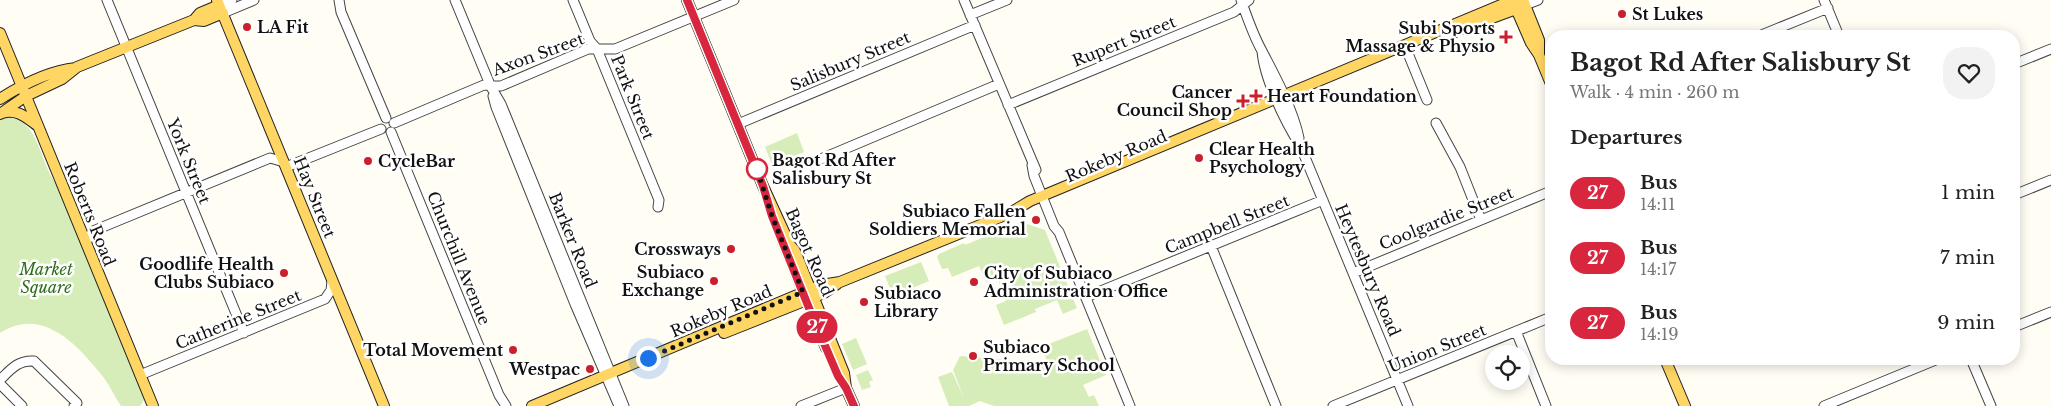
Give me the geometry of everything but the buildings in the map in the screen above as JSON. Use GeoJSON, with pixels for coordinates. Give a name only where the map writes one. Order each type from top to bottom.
{"type":"FeatureCollection","features":[{"type":"Feature","properties":{"kind":"main road","name":"Bagot Road"},"geometry":{"type":"LineString","coordinates":[[687,0],[763,186],[790,245],[796,251],[809,295],[844,373],[846,388],[854,406]]}},
{"type":"Feature","properties":{"kind":"main road"},"geometry":{"type":"LineString","coordinates":[[1517,2],[1530,43],[1539,55],[1545,70]]}},
{"type":"Feature","properties":{"kind":"main road","name":"Rokeby Road"},"geometry":{"type":"LineString","coordinates":[[532,406],[610,377],[809,295],[821,285],[840,282],[1010,213],[1021,205],[1046,198],[1517,2]]}},
{"type":"Feature","properties":{"kind":"main road"},"geometry":{"type":"LineString","coordinates":[[0,100],[62,79],[77,68],[194,20],[200,13],[220,6]]}},
{"type":"Feature","properties":{"kind":"main road","name":"Hay Street"},"geometry":{"type":"LineString","coordinates":[[220,6],[384,406]]}},
{"type":"Feature","properties":{"kind":"main road","name":"Roberts Road"},"geometry":{"type":"LineString","coordinates":[[0,33],[153,406]]}},
{"type":"Feature","properties":{"kind":"main road"},"geometry":{"type":"LineString","coordinates":[[0,115],[24,91]]}},
{"type":"Feature","properties":{"kind":"main road"},"geometry":{"type":"LineString","coordinates":[[0,115],[11,111],[20,114],[38,127]]}},
{"type":"Feature","properties":{"kind":"main road"},"geometry":{"type":"LineString","coordinates":[[1668,365],[1685,406]]}},
{"type":"Feature","properties":{"kind":"main road","name":"Rokeby Road"},"geometry":{"type":"LineString","coordinates":[[548,406],[610,377]]}},
{"type":"Feature","properties":{"kind":"street","name":"York Street"},"geometry":{"type":"LineString","coordinates":[[107,0],[244,333]]}},
{"type":"Feature","properties":{"kind":"street"},"geometry":{"type":"LineString","coordinates":[[220,6],[232,0]]}},
{"type":"Feature","properties":{"kind":"street"},"geometry":{"type":"LineString","coordinates":[[220,6],[254,0]]}},
{"type":"Feature","properties":{"kind":"street"},"geometry":{"type":"LineString","coordinates":[[333,0],[336,8],[341,12]]}},
{"type":"Feature","properties":{"kind":"street"},"geometry":{"type":"LineString","coordinates":[[339,0],[341,12],[394,128],[391,132],[384,132],[381,129]]}},
{"type":"Feature","properties":{"kind":"street","name":"Barker Road"},"geometry":{"type":"LineString","coordinates":[[455,0],[491,86],[499,116],[624,406]]}},
{"type":"Feature","properties":{"kind":"street","name":"Park Street"},"geometry":{"type":"LineString","coordinates":[[572,0],[590,41],[597,49],[659,200],[658,207]]}},
{"type":"Feature","properties":{"kind":"street","name":"Axon Street"},"geometry":{"type":"LineString","coordinates":[[390,121],[484,85],[500,86],[588,49],[615,49],[734,0]]}},
{"type":"Feature","properties":{"kind":"street"},"geometry":{"type":"LineString","coordinates":[[964,0],[1032,165],[1034,176],[1059,224],[1059,232],[1130,406]]}},
{"type":"Feature","properties":{"kind":"street"},"geometry":{"type":"LineString","coordinates":[[970,15],[1007,0]]}},
{"type":"Feature","properties":{"kind":"street","name":"Rokeby Road"},"geometry":{"type":"LineString","coordinates":[[1517,2],[1538,0]]}},
{"type":"Feature","properties":{"kind":"street","name":"Heytesbury Road"},"geometry":{"type":"LineString","coordinates":[[1244,2],[1262,51],[1263,63],[1297,130],[1300,145],[1408,406]]}},
{"type":"Feature","properties":{"kind":"street","name":"Rupert Street"},"geometry":{"type":"LineString","coordinates":[[1008,105],[1234,12],[1244,2]]}},
{"type":"Feature","properties":{"kind":"street"},"geometry":{"type":"LineString","coordinates":[[1772,30],[1826,4],[1837,30]]}},
{"type":"Feature","properties":{"kind":"street","name":"Salisbury Street"},"geometry":{"type":"LineString","coordinates":[[738,124],[975,25]]}},
{"type":"Feature","properties":{"kind":"street"},"geometry":{"type":"LineString","coordinates":[[1406,49],[1428,100]]}},
{"type":"Feature","properties":{"kind":"street"},"geometry":{"type":"LineString","coordinates":[[2020,62],[2051,49]]}},
{"type":"Feature","properties":{"kind":"street"},"geometry":{"type":"LineString","coordinates":[[816,161],[999,84]]}},
{"type":"Feature","properties":{"kind":"street"},"geometry":{"type":"LineString","coordinates":[[381,129],[381,122],[390,121]]}},
{"type":"Feature","properties":{"kind":"street"},"geometry":{"type":"LineString","coordinates":[[1436,123],[1460,167],[1481,220]]}},
{"type":"Feature","properties":{"kind":"street"},"geometry":{"type":"LineString","coordinates":[[86,242],[94,232],[270,158],[285,164],[381,129]]}},
{"type":"Feature","properties":{"kind":"street","name":"Churchill Avenue"},"geometry":{"type":"LineString","coordinates":[[391,132],[499,395],[506,406]]}},
{"type":"Feature","properties":{"kind":"street"},"geometry":{"type":"LineString","coordinates":[[2020,193],[2051,180]]}},
{"type":"Feature","properties":{"kind":"street","name":"Coolgardie Street"},"geometry":{"type":"LineString","coordinates":[[1353,272],[1545,193]]}},
{"type":"Feature","properties":{"kind":"street","name":"Campbell Street"},"geometry":{"type":"LineString","coordinates":[[1086,297],[1323,200]]}},
{"type":"Feature","properties":{"kind":"street"},"geometry":{"type":"LineString","coordinates":[[1212,246],[1276,406]]}},
{"type":"Feature","properties":{"kind":"street","name":"Catherine Street"},"geometry":{"type":"LineString","coordinates":[[140,375],[325,299],[333,286],[332,278]]}},
{"type":"Feature","properties":{"kind":"street"},"geometry":{"type":"LineString","coordinates":[[2020,325],[2051,312]]}},
{"type":"Feature","properties":{"kind":"street","name":"Union Street"},"geometry":{"type":"LineString","coordinates":[[1333,406],[1545,319]]}},
{"type":"Feature","properties":{"kind":"street"},"geometry":{"type":"LineString","coordinates":[[1516,331],[1546,406]]}},
{"type":"Feature","properties":{"kind":"street"},"geometry":{"type":"LineString","coordinates":[[0,380],[17,364],[25,360],[34,361],[77,403],[74,406]]}},
{"type":"Feature","properties":{"kind":"street"},"geometry":{"type":"LineString","coordinates":[[1824,406],[1923,365]]}},
{"type":"Feature","properties":{"kind":"street"},"geometry":{"type":"LineString","coordinates":[[1974,365],[1991,406]]}},
{"type":"Feature","properties":{"kind":"street","name":"Barker Road"},"geometry":{"type":"LineString","coordinates":[[610,377],[619,406]]}},
{"type":"Feature","properties":{"kind":"street"},"geometry":{"type":"LineString","coordinates":[[0,384],[22,406]]}},
{"type":"Feature","properties":{"kind":"street"},"geometry":{"type":"LineString","coordinates":[[801,406],[846,388]]}},
{"type":"Feature","properties":{"kind":"street","name":"Churchill Avenue"},"geometry":{"type":"LineString","coordinates":[[499,395],[501,406]]}},
{"type":"Feature","properties":{"kind":"green space","name":"Market Square"},"geometry":{"type":"Polygon","coordinates":[[[5,116],[17,119],[26,125],[32,133],[57,185],[146,397],[140,406],[121,406],[106,381],[80,350],[56,332],[43,326],[30,324],[15,326],[0,333],[0,119],[5,116]]]}},
{"type":"Feature","properties":{"kind":"green space"},"geometry":{"type":"Polygon","coordinates":[[[797,133],[804,152],[772,165],[765,147],[797,133]]]}},
{"type":"Feature","properties":{"kind":"green space"},"geometry":{"type":"Polygon","coordinates":[[[1021,222],[1045,230],[1077,308],[1063,314],[1057,300],[1035,309],[1036,312],[1004,325],[996,305],[1006,301],[997,278],[986,282],[979,266],[952,277],[948,268],[942,269],[937,257],[939,254],[964,243],[965,245],[1021,222]]]}},
{"type":"Feature","properties":{"kind":"green space"},"geometry":{"type":"Polygon","coordinates":[[[921,262],[929,281],[893,296],[885,276],[921,262]]]}},
{"type":"Feature","properties":{"kind":"green space"},"geometry":{"type":"Polygon","coordinates":[[[1087,329],[1106,375],[1083,385],[1089,397],[1094,395],[1099,406],[994,406],[980,401],[969,406],[949,406],[938,377],[952,372],[964,398],[953,370],[960,356],[1048,363],[1041,347],[1087,329]]]}},
{"type":"Feature","properties":{"kind":"green space"},"geometry":{"type":"Polygon","coordinates":[[[856,338],[867,364],[853,370],[842,344],[856,338]]]}},
{"type":"Feature","properties":{"kind":"green space"},"geometry":{"type":"Polygon","coordinates":[[[868,370],[873,380],[869,382],[871,387],[862,390],[856,375],[868,370]]]}},
{"type":"Feature","properties":{"kind":"bus line","name":"27"},"geometry":{"type":"LineString","coordinates":[[687,0],[763,186],[772,216],[809,308],[838,376],[854,406]]}},
{"type":"Feature","properties":{"kind":"place","name":"St Lukes"},"geometry":{"type":"Point","coordinates":[1622,14]}},
{"type":"Feature","properties":{"kind":"place","name":"LA Fit"},"geometry":{"type":"Point","coordinates":[247,27]}},
{"type":"Feature","properties":{"kind":"place","name":"Subi Sports Massage & Physio"},"geometry":{"type":"Point","coordinates":[1506,37]}},
{"type":"Feature","properties":{"kind":"place","name":"Heart Foundation"},"geometry":{"type":"Point","coordinates":[1256,96]}},
{"type":"Feature","properties":{"kind":"place","name":"Cancer Council Shop"},"geometry":{"type":"Point","coordinates":[1243,101]}},
{"type":"Feature","properties":{"kind":"place","name":"Clear Health Psychology"},"geometry":{"type":"Point","coordinates":[1199,158]}},
{"type":"Feature","properties":{"kind":"place","name":"CycleBar"},"geometry":{"type":"Point","coordinates":[368,161]}},
{"type":"Feature","properties":{"kind":"place","name":"Bagot Rd After Salisbury St"},"geometry":{"type":"Point","coordinates":[757,169]}},
{"type":"Feature","properties":{"kind":"place","name":"Subiaco Fallen Soldiers Memorial"},"geometry":{"type":"Point","coordinates":[1036,220]}},
{"type":"Feature","properties":{"kind":"place","name":"Crossways"},"geometry":{"type":"Point","coordinates":[731,249]}},
{"type":"Feature","properties":{"kind":"place","name":"Goodlife Health Clubs Subiaco"},"geometry":{"type":"Point","coordinates":[284,273]}},
{"type":"Feature","properties":{"kind":"place","name":"Subiaco Exchange"},"geometry":{"type":"Point","coordinates":[714,281]}},
{"type":"Feature","properties":{"kind":"place","name":"City of Subiaco Administration Office"},"geometry":{"type":"Point","coordinates":[974,282]}},
{"type":"Feature","properties":{"kind":"place","name":"Subiaco Library"},"geometry":{"type":"Point","coordinates":[864,302]}},
{"type":"Feature","properties":{"kind":"place","name":"Total Movement"},"geometry":{"type":"Point","coordinates":[513,350]}},
{"type":"Feature","properties":{"kind":"place","name":"Subiaco Primary School"},"geometry":{"type":"Point","coordinates":[973,356]}},
{"type":"Feature","properties":{"kind":"place","name":"Westpac"},"geometry":{"type":"Point","coordinates":[590,369]}},
{"type":"Feature","properties":{"kind":"route"},"geometry":{"type":"LineString","coordinates":[[648,358],[803,292],[772,216],[757,169]]}}]}
